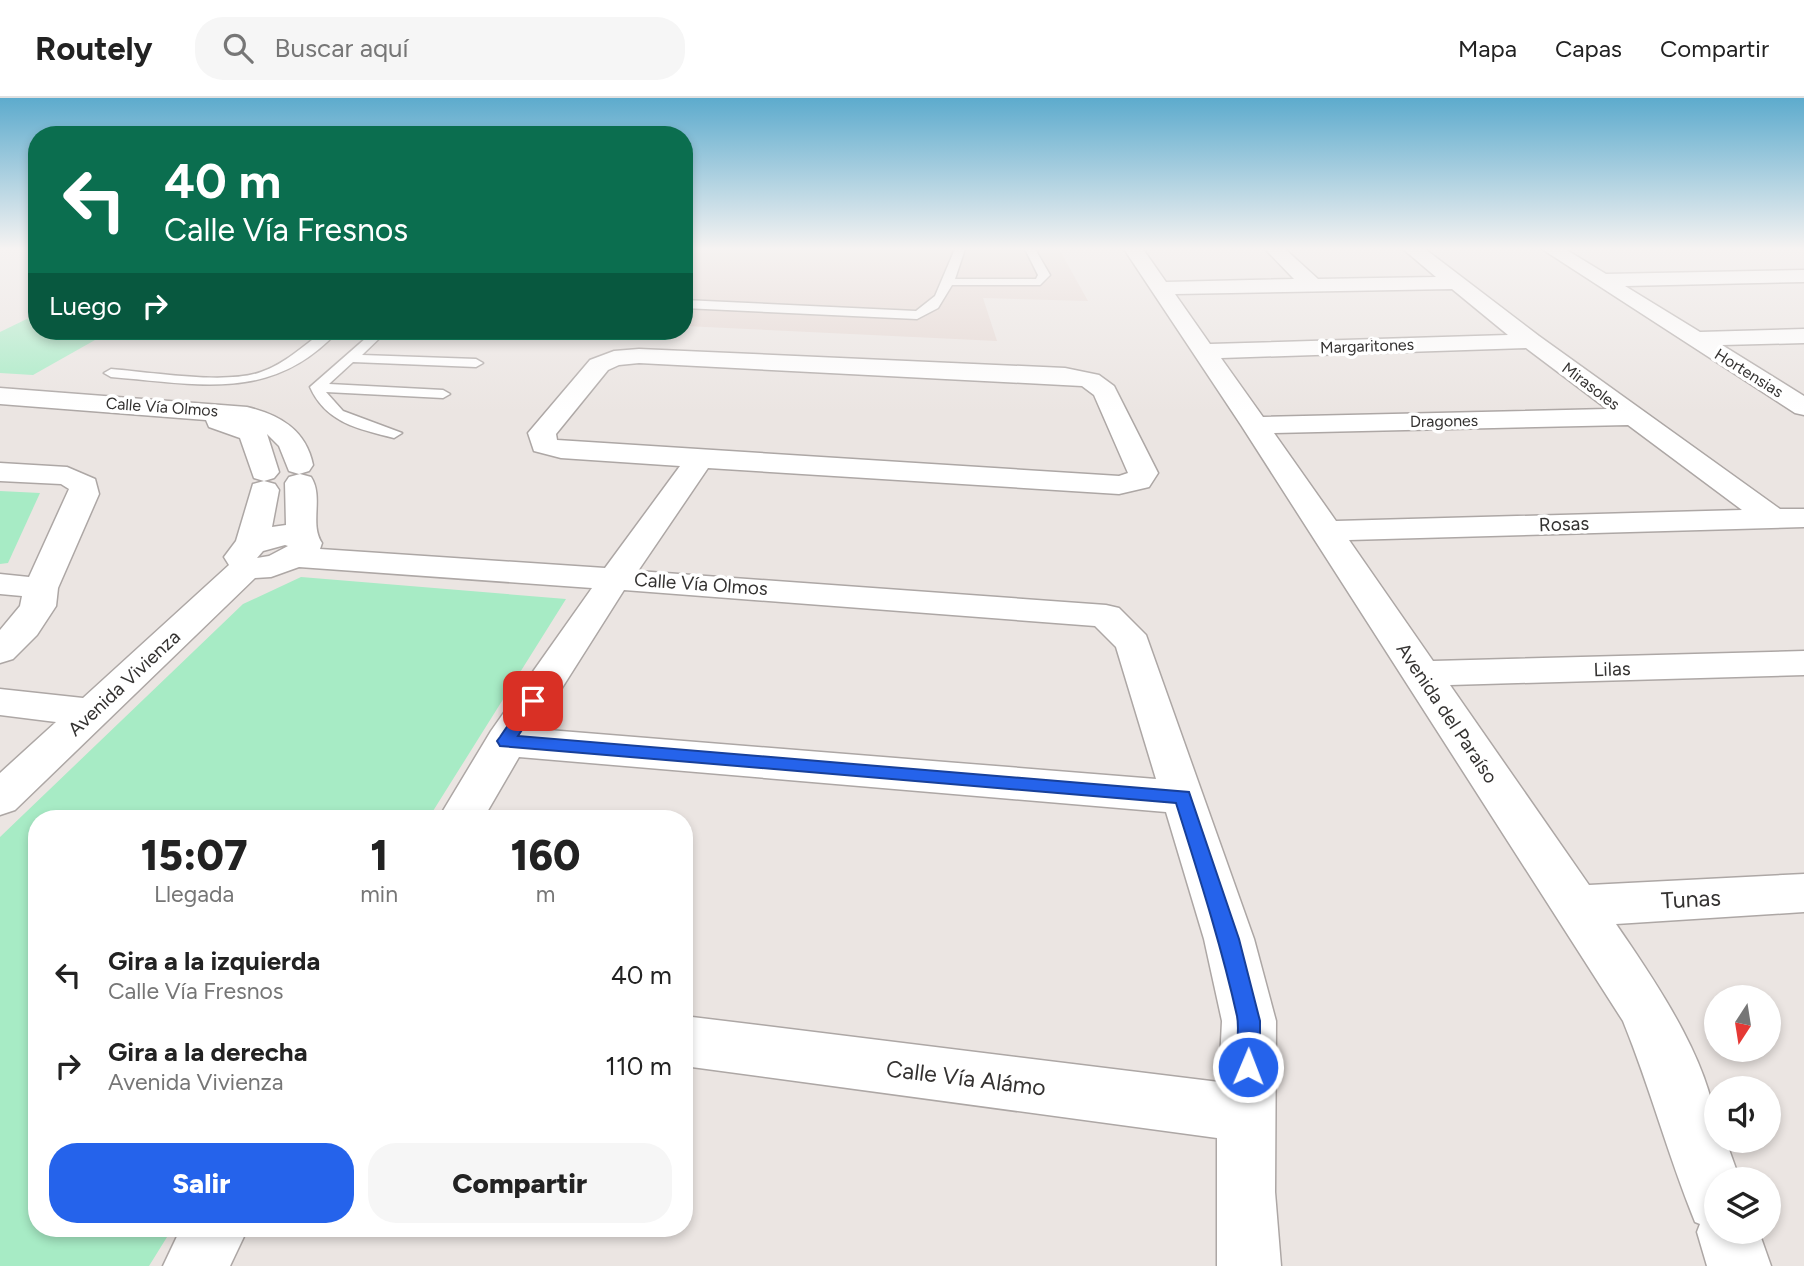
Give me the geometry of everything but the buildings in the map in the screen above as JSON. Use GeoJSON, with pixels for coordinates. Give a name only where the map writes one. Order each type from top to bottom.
{"type":"FeatureCollection","features":[{"type":"Feature","properties":{"kind":"street","name":"Avenida del Paraíso"},"geometry":{"type":"LineString","coordinates":[[1171,304],[1644,1007],[1675,1079],[1706,1167]]}},
{"type":"Feature","properties":{"kind":"street","name":"Mirasoles"},"geometry":{"type":"LineString","coordinates":[[1484,304],[1772,518]]}},
{"type":"Feature","properties":{"kind":"street","name":"Hortensias"},"geometry":{"type":"LineString","coordinates":[[1638,304],[1804,407]]}},
{"type":"Feature","properties":{"kind":"street"},"geometry":{"type":"LineString","coordinates":[[1694,339],[1804,336]]}},
{"type":"Feature","properties":{"kind":"street","name":"Margaritones"},"geometry":{"type":"LineString","coordinates":[[1203,351],[1531,341]]}},
{"type":"Feature","properties":{"kind":"street"},"geometry":{"type":"LineString","coordinates":[[653,356],[1065,376],[1090,380],[1105,391],[1143,473],[1139,481],[1119,485],[698,461],[562,450],[544,445],[541,440],[542,433],[599,365],[614,358],[653,356]]}},
{"type":"Feature","properties":{"kind":"street","name":"Calle Vía Olmos"},"geometry":{"type":"LineString","coordinates":[[0,396],[247,415],[263,419],[285,433],[300,474],[303,503],[299,547],[614,578],[1042,609],[1106,617],[1133,643],[1183,797]]}},
{"type":"Feature","properties":{"kind":"street","name":"Calle Vía Olmos"},"geometry":{"type":"LineString","coordinates":[[0,407],[204,420],[235,425],[257,438],[264,481],[250,555]]}},
{"type":"Feature","properties":{"kind":"street","name":"Dragones"},"geometry":{"type":"LineString","coordinates":[[1255,425],[1632,416]]}},
{"type":"Feature","properties":{"kind":"street"},"geometry":{"type":"LineString","coordinates":[[465,810],[506,741],[614,578],[698,461]]}},
{"type":"Feature","properties":{"kind":"street"},"geometry":{"type":"LineString","coordinates":[[0,472],[67,476],[84,485],[84,494],[41,588],[38,606],[24,627],[0,651]]}},
{"type":"Feature","properties":{"kind":"street"},"geometry":{"type":"LineString","coordinates":[[264,481],[300,474]]}},
{"type":"Feature","properties":{"kind":"street","name":"Rosas"},"geometry":{"type":"LineString","coordinates":[[1325,531],[1804,518]]}},
{"type":"Feature","properties":{"kind":"street"},"geometry":{"type":"LineString","coordinates":[[250,555],[267,567],[299,547]]}},
{"type":"Feature","properties":{"kind":"street","name":"Avenida Vivienza"},"geometry":{"type":"LineString","coordinates":[[0,799],[250,555]]}},
{"type":"Feature","properties":{"kind":"street"},"geometry":{"type":"LineString","coordinates":[[0,584],[41,588]]}},
{"type":"Feature","properties":{"kind":"street","name":"Lilas"},"geometry":{"type":"LineString","coordinates":[[1419,674],[1804,663]]}},
{"type":"Feature","properties":{"kind":"street"},"geometry":{"type":"LineString","coordinates":[[0,702],[91,713]]}},
{"type":"Feature","properties":{"kind":"street"},"geometry":{"type":"LineString","coordinates":[[506,741],[1183,797],[1229,939],[1249,1021],[1245,1192],[1250,1266]]}},
{"type":"Feature","properties":{"kind":"street","name":"Tunas"},"geometry":{"type":"LineString","coordinates":[[1578,906],[1804,893]]}},
{"type":"Feature","properties":{"kind":"street","name":"Calle Vía Alámo"},"geometry":{"type":"LineString","coordinates":[[693,1042],[1247,1114]]}},
{"type":"Feature","properties":{"kind":"street"},"geometry":{"type":"LineString","coordinates":[[195,1266],[212,1237]]}},
{"type":"Feature","properties":{"kind":"street"},"geometry":{"type":"LineString","coordinates":[[1732,1244],[1739,1266]]}},
{"type":"Feature","properties":{"kind":"lane"},"geometry":{"type":"LineString","coordinates":[[694,304],[917,315],[932,309],[935,304]]}},
{"type":"Feature","properties":{"kind":"lane"},"geometry":{"type":"LineString","coordinates":[[111,373],[238,380],[260,378],[319,340]]}},
{"type":"Feature","properties":{"kind":"lane"},"geometry":{"type":"LineString","coordinates":[[317,387],[370,340]]}},
{"type":"Feature","properties":{"kind":"lane"},"geometry":{"type":"LineString","coordinates":[[348,358],[476,363]]}},
{"type":"Feature","properties":{"kind":"lane"},"geometry":{"type":"LineString","coordinates":[[317,387],[443,394]]}},
{"type":"Feature","properties":{"kind":"lane"},"geometry":{"type":"LineString","coordinates":[[317,387],[329,410],[394,433]]}},
{"type":"Feature","properties":{"kind":"shaded area"},"geometry":{"type":"Polygon","coordinates":[[[693,304],[985,304],[997,341],[693,326],[693,304]]]}},
{"type":"Feature","properties":{"kind":"green space"},"geometry":{"type":"Polygon","coordinates":[[[28,318],[28,340],[95,340],[33,375],[0,373],[0,332],[28,318]]]}},
{"type":"Feature","properties":{"kind":"green space"},"geometry":{"type":"Polygon","coordinates":[[[0,491],[40,493],[8,563],[0,564],[0,491]]]}},
{"type":"Feature","properties":{"kind":"green space"},"geometry":{"type":"Polygon","coordinates":[[[301,577],[566,599],[434,810],[28,810],[243,604],[301,577]]]}},
{"type":"Feature","properties":{"kind":"green space"},"geometry":{"type":"Polygon","coordinates":[[[28,810],[28,1237],[167,1237],[149,1266],[0,1266],[0,837],[28,810]]]}},
{"type":"Feature","properties":{"kind":"route"},"geometry":{"type":"LineString","coordinates":[[533,701],[506,741],[1183,797],[1229,939],[1249,1021],[1248,1067]]}}]}
